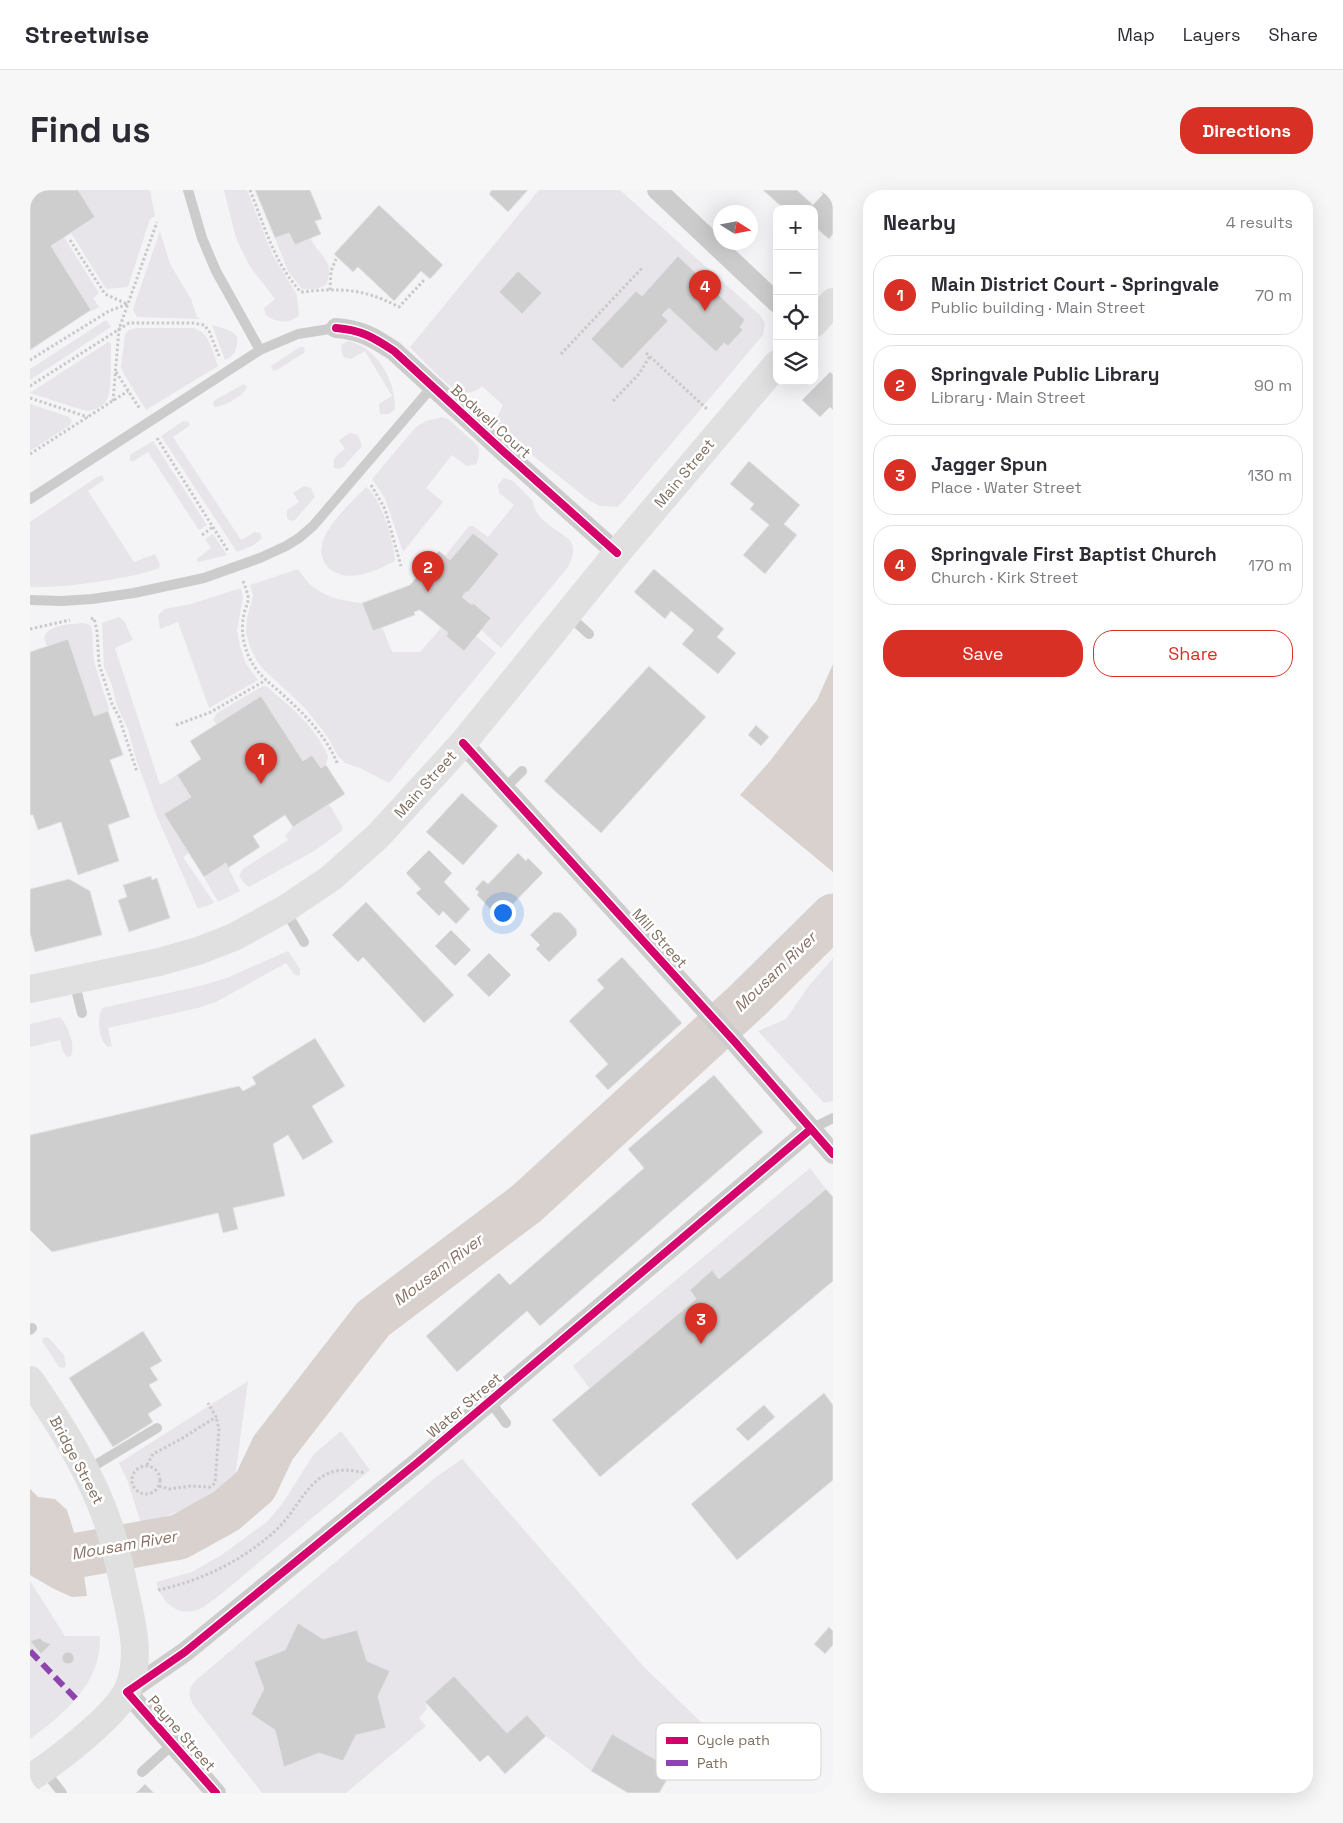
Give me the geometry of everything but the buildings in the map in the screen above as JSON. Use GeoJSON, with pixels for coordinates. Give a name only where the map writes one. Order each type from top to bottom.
{"type":"FeatureCollection","features":[{"type":"Feature","properties":{"kind":"main road"},"geometry":{"type":"LineString","coordinates":[[818,318],[833,302]]}},
{"type":"Feature","properties":{"kind":"main road","name":"Main Street"},"geometry":{"type":"LineString","coordinates":[[30,989],[160,962],[234,938],[285,909],[331,878],[355,858],[378,836],[463,743],[618,553],[773,369]]}},
{"type":"Feature","properties":{"kind":"main road","name":"Bridge Street"},"geometry":{"type":"LineString","coordinates":[[30,1380],[54,1415],[89,1477],[108,1524],[134,1636],[135,1661],[133,1676],[127,1692]]}},
{"type":"Feature","properties":{"kind":"main road"},"geometry":{"type":"LineString","coordinates":[[37,1774],[94,1728],[127,1692]]}},
{"type":"Feature","properties":{"kind":"street"},"geometry":{"type":"LineString","coordinates":[[657,190],[773,299]]}},
{"type":"Feature","properties":{"kind":"street","name":"Bodwell Court"},"geometry":{"type":"LineString","coordinates":[[336,328],[355,330],[374,338],[394,351],[618,553]]}},
{"type":"Feature","properties":{"kind":"street","name":"Mill Street"},"geometry":{"type":"LineString","coordinates":[[463,743],[704,1007],[833,1154]]}},
{"type":"Feature","properties":{"kind":"street","name":"Water Street"},"geometry":{"type":"LineString","coordinates":[[127,1692],[185,1652],[490,1401],[811,1129]]}},
{"type":"Feature","properties":{"kind":"street","name":"Payne Street"},"geometry":{"type":"LineString","coordinates":[[127,1692],[216,1793]]}},
{"type":"Feature","properties":{"kind":"lane"},"geometry":{"type":"LineString","coordinates":[[188,190],[202,238],[216,272],[260,350]]}},
{"type":"Feature","properties":{"kind":"lane"},"geometry":{"type":"LineString","coordinates":[[30,499],[260,350],[298,334],[336,328]]}},
{"type":"Feature","properties":{"kind":"lane"},"geometry":{"type":"LineString","coordinates":[[30,600],[62,602],[88,600],[134,593],[204,578],[260,558],[299,538],[313,526],[432,387]]}},
{"type":"Feature","properties":{"kind":"lane"},"geometry":{"type":"LineString","coordinates":[[568,614],[588,634]]}},
{"type":"Feature","properties":{"kind":"lane"},"geometry":{"type":"LineString","coordinates":[[504,789],[522,771]]}},
{"type":"Feature","properties":{"kind":"lane"},"geometry":{"type":"LineString","coordinates":[[285,909],[304,942]]}},
{"type":"Feature","properties":{"kind":"lane"},"geometry":{"type":"LineString","coordinates":[[74,980],[82,1013]]}},
{"type":"Feature","properties":{"kind":"lane"},"geometry":{"type":"LineString","coordinates":[[811,1129],[833,1118]]}},
{"type":"Feature","properties":{"kind":"lane"},"geometry":{"type":"LineString","coordinates":[[490,1401],[506,1423]]}},
{"type":"Feature","properties":{"kind":"lane"},"geometry":{"type":"LineString","coordinates":[[89,1477],[157,1428]]}},
{"type":"Feature","properties":{"kind":"lane"},"geometry":{"type":"LineString","coordinates":[[142,1772],[173,1744]]}},
{"type":"Feature","properties":{"kind":"lane"},"geometry":{"type":"LineString","coordinates":[[37,1774],[62,1792]]}},
{"type":"Feature","properties":{"kind":"path"},"geometry":{"type":"LineString","coordinates":[[250,190],[288,278],[301,292],[354,290],[365,292],[400,307],[424,280]]}},
{"type":"Feature","properties":{"kind":"path"},"geometry":{"type":"LineString","coordinates":[[114,401],[119,329],[158,222]]}},
{"type":"Feature","properties":{"kind":"path"},"geometry":{"type":"LineString","coordinates":[[70,240],[105,294],[128,304]]}},
{"type":"Feature","properties":{"kind":"path"},"geometry":{"type":"LineString","coordinates":[[330,290],[331,271],[336,259]]}},
{"type":"Feature","properties":{"kind":"path"},"geometry":{"type":"LineString","coordinates":[[561,354],[643,267]]}},
{"type":"Feature","properties":{"kind":"path"},"geometry":{"type":"LineString","coordinates":[[30,360],[109,311],[128,304]]}},
{"type":"Feature","properties":{"kind":"path"},"geometry":{"type":"LineString","coordinates":[[30,386],[128,323],[193,323],[204,326],[209,331],[226,372]]}},
{"type":"Feature","properties":{"kind":"path"},"geometry":{"type":"LineString","coordinates":[[646,353],[724,425]]}},
{"type":"Feature","properties":{"kind":"path"},"geometry":{"type":"LineString","coordinates":[[613,401],[639,374],[650,356]]}},
{"type":"Feature","properties":{"kind":"path"},"geometry":{"type":"LineString","coordinates":[[30,454],[128,391],[116,372]]}},
{"type":"Feature","properties":{"kind":"path"},"geometry":{"type":"LineString","coordinates":[[30,398],[88,417]]}},
{"type":"Feature","properties":{"kind":"path"},"geometry":{"type":"LineString","coordinates":[[360,469],[385,509],[401,566]]}},
{"type":"Feature","properties":{"kind":"path"},"geometry":{"type":"LineString","coordinates":[[202,535],[213,527]]}},
{"type":"Feature","properties":{"kind":"path"},"geometry":{"type":"LineString","coordinates":[[88,619],[94,618],[97,631],[99,664],[112,704],[119,716],[137,772]]}},
{"type":"Feature","properties":{"kind":"path"},"geometry":{"type":"LineString","coordinates":[[30,629],[74,620]]}},
{"type":"Feature","properties":{"kind":"path"},"geometry":{"type":"LineString","coordinates":[[176,725],[210,712],[266,680]]}},
{"type":"Feature","properties":{"kind":"path"},"geometry":{"type":"LineString","coordinates":[[159,1486],[169,1489],[210,1487],[215,1483],[219,1429],[216,1417],[208,1403]]}},
{"type":"Feature","properties":{"kind":"path"},"geometry":{"type":"LineString","coordinates":[[147,1465],[153,1454],[216,1417]]}},
{"type":"Feature","properties":{"kind":"path"},"geometry":{"type":"LineString","coordinates":[[147,1465],[154,1467],[159,1473],[161,1480],[159,1486],[154,1492],[146,1494],[139,1492],[132,1486],[134,1472],[140,1467],[147,1465]]}},
{"type":"Feature","properties":{"kind":"path"},"geometry":{"type":"LineString","coordinates":[[158,1590],[179,1585],[220,1569],[240,1558],[273,1533],[306,1492],[334,1471],[350,1470],[366,1473]]}},
{"type":"Feature","properties":{"kind":"shaded area"},"geometry":{"type":"Polygon","coordinates":[[[78,190],[150,190],[155,216],[150,219],[128,287],[106,289],[71,233],[95,217],[78,190]]]}},
{"type":"Feature","properties":{"kind":"shaded area"},"geometry":{"type":"Polygon","coordinates":[[[224,190],[247,190],[272,254],[297,295],[299,316],[287,321],[279,321],[266,315],[264,308],[275,299],[249,265],[236,238],[224,190]]]}},
{"type":"Feature","properties":{"kind":"shaded area"},"geometry":{"type":"Polygon","coordinates":[[[539,190],[620,190],[760,315],[765,323],[763,335],[618,507],[600,506],[590,501],[500,429],[498,417],[503,405],[482,386],[469,393],[455,390],[410,347],[539,190]]]}},
{"type":"Feature","properties":{"kind":"shaded area"},"geometry":{"type":"Polygon","coordinates":[[[160,231],[170,264],[191,299],[197,317],[202,319],[137,317],[133,309],[160,231]]]}},
{"type":"Feature","properties":{"kind":"shaded area"},"geometry":{"type":"Polygon","coordinates":[[[289,233],[295,245],[311,239],[326,260],[329,277],[326,285],[316,289],[302,289],[288,271],[275,238],[289,233]]]}},
{"type":"Feature","properties":{"kind":"shaded area"},"geometry":{"type":"Polygon","coordinates":[[[64,237],[99,293],[93,298],[99,307],[92,311],[51,246],[64,237]]]}},
{"type":"Feature","properties":{"kind":"shaded area"},"geometry":{"type":"Polygon","coordinates":[[[106,320],[111,327],[30,380],[30,369],[106,320]]]}},
{"type":"Feature","properties":{"kind":"shaded area"},"geometry":{"type":"Polygon","coordinates":[[[212,325],[229,330],[237,337],[235,351],[225,360],[212,325]]]}},
{"type":"Feature","properties":{"kind":"shaded area"},"geometry":{"type":"Polygon","coordinates":[[[137,328],[193,328],[199,330],[210,343],[218,366],[146,410],[121,367],[125,335],[129,330],[137,328]]]}},
{"type":"Feature","properties":{"kind":"shaded area"},"geometry":{"type":"Polygon","coordinates":[[[348,341],[368,350],[383,367],[392,387],[394,398],[395,409],[389,414],[380,414],[379,404],[392,396],[365,351],[351,359],[343,357],[341,345],[348,341]]]}},
{"type":"Feature","properties":{"kind":"shaded area"},"geometry":{"type":"Polygon","coordinates":[[[108,342],[111,344],[109,391],[107,400],[99,407],[86,411],[30,393],[108,342]]]}},
{"type":"Feature","properties":{"kind":"shaded area"},"geometry":{"type":"Polygon","coordinates":[[[300,347],[304,347],[304,353],[273,371],[271,366],[300,347]]]}},
{"type":"Feature","properties":{"kind":"shaded area"},"geometry":{"type":"Polygon","coordinates":[[[244,384],[247,387],[237,397],[228,403],[214,407],[213,403],[215,400],[244,384]]]}},
{"type":"Feature","properties":{"kind":"shaded area"},"geometry":{"type":"Polygon","coordinates":[[[30,404],[69,417],[72,421],[70,425],[30,451],[30,404]]]}},
{"type":"Feature","properties":{"kind":"shaded area"},"geometry":{"type":"Polygon","coordinates":[[[442,417],[448,419],[478,446],[478,458],[476,464],[467,466],[452,455],[426,488],[443,502],[403,552],[385,498],[372,479],[416,427],[426,421],[442,417]]]}},
{"type":"Feature","properties":{"kind":"shaded area"},"geometry":{"type":"Polygon","coordinates":[[[183,421],[189,422],[189,426],[173,437],[241,540],[255,532],[260,533],[262,538],[254,545],[237,552],[161,436],[183,421]]]}},
{"type":"Feature","properties":{"kind":"shaded area"},"geometry":{"type":"Polygon","coordinates":[[[350,433],[358,435],[362,446],[343,467],[339,469],[334,468],[334,459],[345,449],[339,440],[350,433]]]}},
{"type":"Feature","properties":{"kind":"shaded area"},"geometry":{"type":"Polygon","coordinates":[[[153,441],[207,525],[199,530],[148,452],[132,462],[130,460],[130,455],[153,441]]]}},
{"type":"Feature","properties":{"kind":"shaded area"},"geometry":{"type":"Polygon","coordinates":[[[102,475],[104,480],[88,491],[134,562],[155,554],[160,565],[159,568],[149,572],[94,582],[56,587],[30,586],[30,522],[102,475]]]}},
{"type":"Feature","properties":{"kind":"shaded area"},"geometry":{"type":"Polygon","coordinates":[[[504,478],[513,481],[533,501],[534,507],[541,518],[569,539],[573,549],[568,567],[501,648],[481,630],[491,618],[473,603],[472,605],[462,597],[499,554],[473,533],[450,560],[445,556],[469,526],[473,526],[488,537],[514,505],[499,493],[498,485],[504,478]]]}},
{"type":"Feature","properties":{"kind":"shaded area"},"geometry":{"type":"Polygon","coordinates":[[[304,486],[311,488],[315,497],[295,520],[290,521],[287,518],[287,510],[299,502],[293,493],[304,486]]]}},
{"type":"Feature","properties":{"kind":"shaded area"},"geometry":{"type":"Polygon","coordinates":[[[366,487],[372,492],[382,510],[392,543],[395,561],[371,572],[354,576],[338,573],[328,567],[323,558],[321,548],[324,538],[340,514],[366,487]]]}},
{"type":"Feature","properties":{"kind":"shaded area"},"geometry":{"type":"Polygon","coordinates":[[[213,534],[227,555],[198,562],[197,559],[211,548],[205,539],[213,534]]]}},
{"type":"Feature","properties":{"kind":"shaded area"},"geometry":{"type":"Polygon","coordinates":[[[298,569],[308,582],[326,595],[362,603],[373,631],[382,627],[392,652],[420,652],[441,628],[448,633],[446,636],[464,651],[476,636],[496,653],[389,783],[360,768],[345,763],[338,756],[327,736],[304,707],[262,668],[250,647],[246,633],[247,618],[253,596],[250,585],[298,569]]]}},
{"type":"Feature","properties":{"kind":"shaded area"},"geometry":{"type":"Polygon","coordinates":[[[241,588],[243,597],[237,630],[246,664],[258,680],[209,708],[178,622],[160,629],[158,616],[164,609],[191,604],[241,588]]]}},
{"type":"Feature","properties":{"kind":"shaded area"},"geometry":{"type":"Polygon","coordinates":[[[119,617],[124,621],[133,640],[115,648],[160,785],[177,775],[191,797],[164,814],[189,853],[183,857],[214,903],[198,909],[158,819],[136,759],[128,729],[117,706],[112,685],[104,667],[102,623],[119,617]]]}},
{"type":"Feature","properties":{"kind":"shaded area"},"geometry":{"type":"Polygon","coordinates":[[[83,623],[90,625],[92,629],[94,662],[109,709],[94,716],[68,639],[47,646],[44,637],[47,632],[56,627],[83,623]]]}},
{"type":"Feature","properties":{"kind":"shaded area"},"geometry":{"type":"Polygon","coordinates":[[[833,664],[833,872],[740,795],[770,761],[817,700],[833,664]]]}},
{"type":"Feature","properties":{"kind":"shaded area"},"geometry":{"type":"Polygon","coordinates":[[[263,686],[270,689],[306,722],[328,756],[326,765],[321,768],[312,755],[303,761],[261,696],[217,724],[213,720],[217,713],[263,686]]]}},
{"type":"Feature","properties":{"kind":"shaded area"},"geometry":{"type":"Polygon","coordinates":[[[329,804],[343,830],[314,851],[249,887],[245,884],[239,876],[243,869],[288,840],[285,836],[293,827],[329,804]]]}},
{"type":"Feature","properties":{"kind":"shaded area"},"geometry":{"type":"Polygon","coordinates":[[[226,863],[240,891],[218,902],[204,877],[226,863]]]}},
{"type":"Feature","properties":{"kind":"shaded area"},"geometry":{"type":"Polygon","coordinates":[[[288,951],[300,969],[300,975],[298,976],[294,974],[286,963],[216,1002],[198,1008],[108,1028],[112,1046],[108,1047],[102,1040],[99,1023],[102,1008],[204,985],[229,977],[288,951]]]}},
{"type":"Feature","properties":{"kind":"shaded area"},"geometry":{"type":"Polygon","coordinates":[[[833,958],[833,1101],[824,1103],[758,1031],[786,1019],[808,987],[833,958]]]}},
{"type":"Feature","properties":{"kind":"shaded area"},"geometry":{"type":"Polygon","coordinates":[[[60,1017],[66,1025],[70,1036],[73,1047],[71,1056],[67,1057],[60,1040],[30,1047],[30,1024],[60,1017]]]}},
{"type":"Feature","properties":{"kind":"shaded area"},"geometry":{"type":"Polygon","coordinates":[[[810,1168],[826,1189],[719,1279],[712,1270],[691,1290],[696,1299],[590,1389],[573,1366],[810,1168]]]}},
{"type":"Feature","properties":{"kind":"shaded area"},"geometry":{"type":"Polygon","coordinates":[[[48,1337],[64,1355],[66,1365],[64,1368],[59,1367],[42,1341],[43,1338],[48,1337]]]}},
{"type":"Feature","properties":{"kind":"shaded area"},"geometry":{"type":"Polygon","coordinates":[[[248,1381],[235,1478],[208,1498],[142,1527],[128,1482],[119,1463],[248,1381]]]}},
{"type":"Feature","properties":{"kind":"shaded area"},"geometry":{"type":"Polygon","coordinates":[[[341,1431],[370,1470],[205,1606],[187,1612],[180,1611],[165,1600],[156,1582],[192,1572],[223,1554],[268,1521],[284,1501],[314,1454],[341,1431]]]}},
{"type":"Feature","properties":{"kind":"shaded area"},"geometry":{"type":"Polygon","coordinates":[[[462,1459],[645,1668],[702,1723],[656,1723],[656,1760],[612,1735],[591,1771],[546,1736],[527,1715],[507,1733],[454,1676],[425,1702],[427,1709],[419,1718],[426,1726],[346,1793],[262,1793],[194,1706],[190,1693],[193,1684],[436,1477],[462,1459]]]}},
{"type":"Feature","properties":{"kind":"shaded area"},"geometry":{"type":"Polygon","coordinates":[[[30,1489],[38,1497],[55,1499],[67,1510],[81,1555],[87,1596],[72,1597],[30,1575],[30,1489]]]}},
{"type":"Feature","properties":{"kind":"shaded area"},"geometry":{"type":"Polygon","coordinates":[[[30,1581],[65,1636],[100,1636],[99,1653],[88,1683],[68,1708],[30,1739],[30,1581]]]}},
{"type":"Feature","properties":{"kind":"waterway","name":"Mousam River"},"geometry":{"type":"LineString","coordinates":[[30,1550],[68,1557],[179,1537],[226,1511],[255,1486],[273,1448],[373,1319],[527,1203],[748,1000],[833,916]]}},
{"type":"Feature","properties":{"kind":"marked path"},"geometry":{"type":"LineString","coordinates":[[30,1651],[76,1699]]}},
{"type":"Feature","properties":{"kind":"cycle path"},"geometry":{"type":"LineString","coordinates":[[336,328],[353,330],[366,335],[394,351],[617,553]]}},
{"type":"Feature","properties":{"kind":"cycle path"},"geometry":{"type":"LineString","coordinates":[[463,743],[734,1041],[833,1154]]}},
{"type":"Feature","properties":{"kind":"cycle path"},"geometry":{"type":"LineString","coordinates":[[216,1793],[127,1692],[185,1652],[418,1462],[811,1129]]}},
{"type":"Feature","properties":{"kind":"place","name":"Springvale First Baptist Church"},"geometry":{"type":"Point","coordinates":[705,311]}},
{"type":"Feature","properties":{"kind":"place","name":"Springvale Public Library"},"geometry":{"type":"Point","coordinates":[428,592]}},
{"type":"Feature","properties":{"kind":"place","name":"Main District Court - Springvale"},"geometry":{"type":"Point","coordinates":[261,784]}},
{"type":"Feature","properties":{"kind":"place","name":"Jagger Spun"},"geometry":{"type":"Point","coordinates":[701,1344]}}]}
